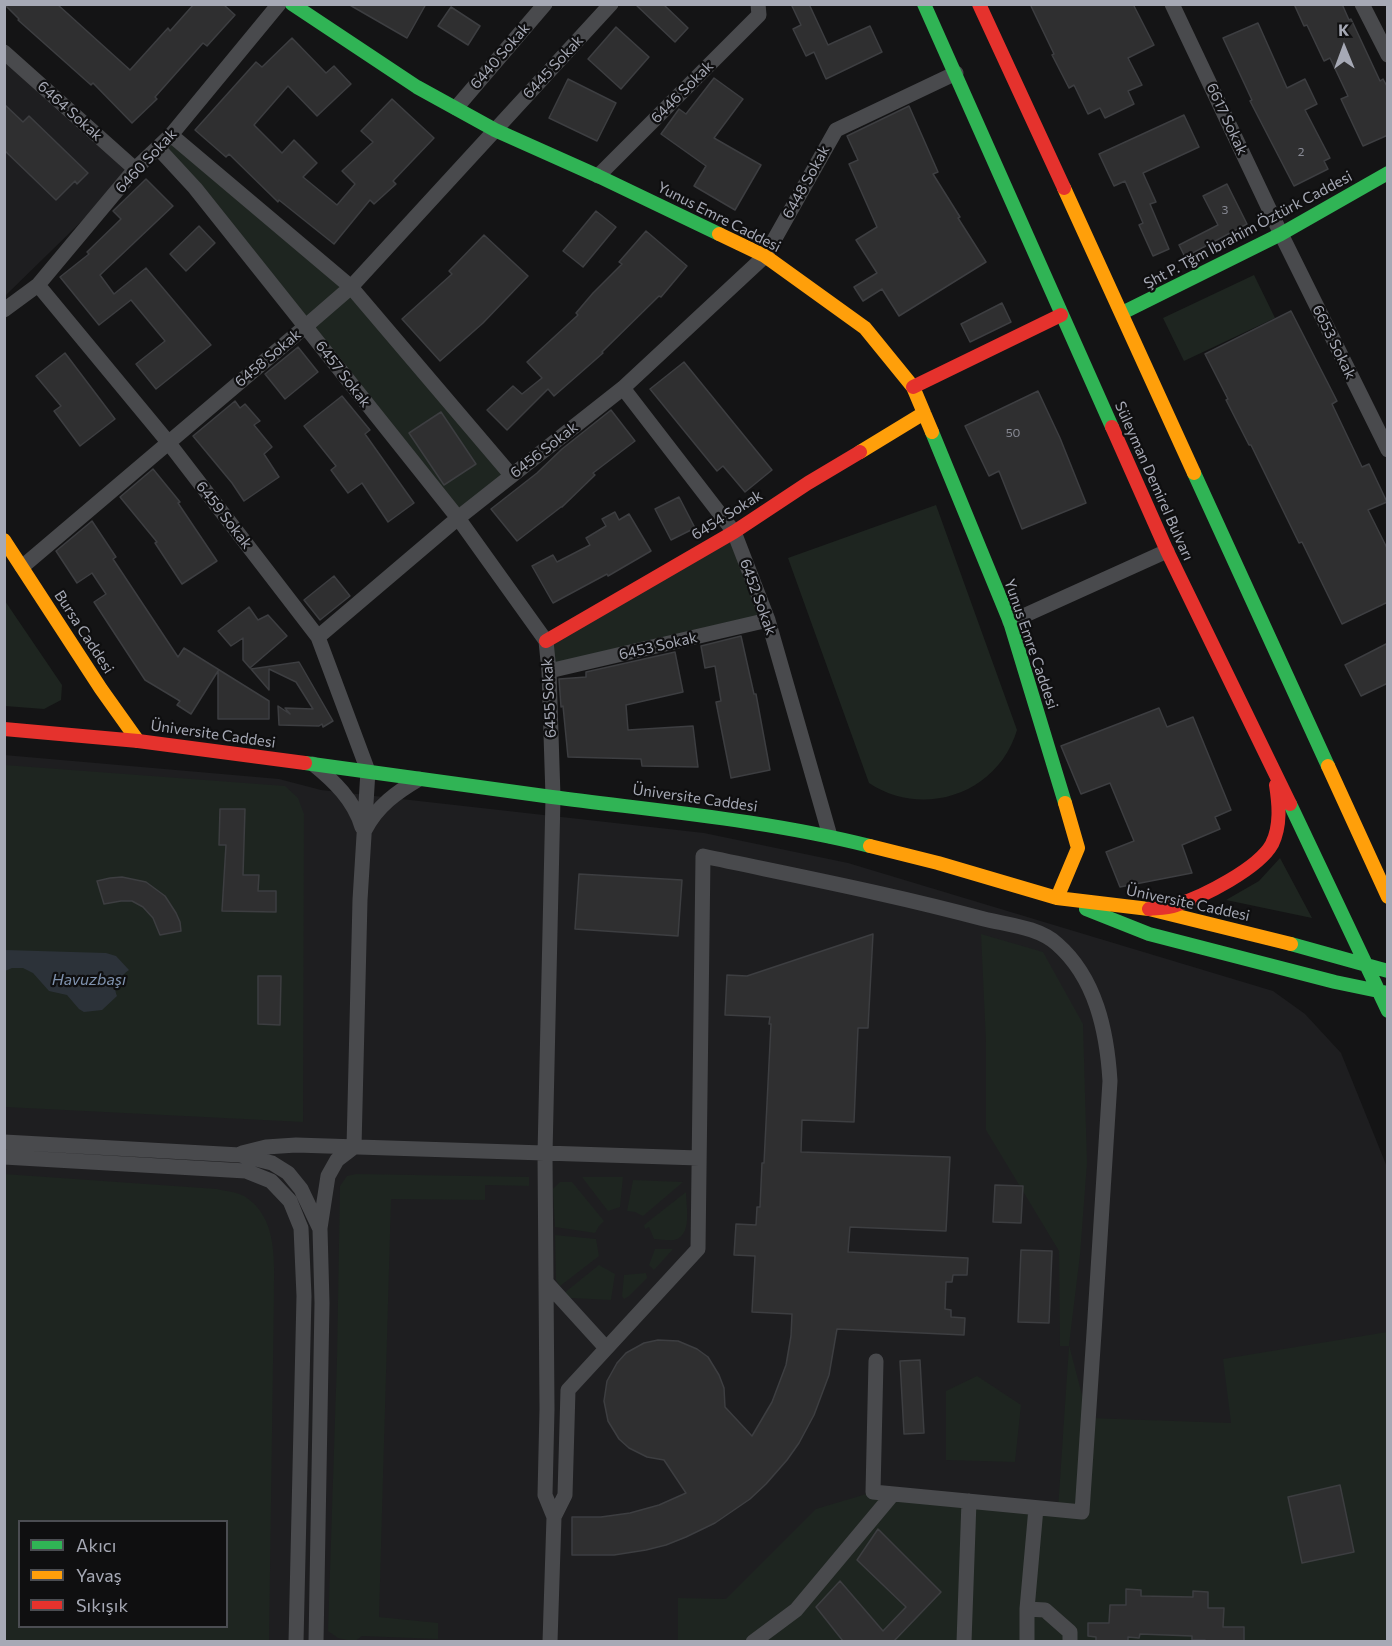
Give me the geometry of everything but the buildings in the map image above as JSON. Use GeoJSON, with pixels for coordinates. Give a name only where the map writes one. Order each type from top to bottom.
{"type":"FeatureCollection","features":[{"type":"Feature","properties":{"kind":"main road","name":"Yunus Emre Caddesi"},"geometry":{"type":"LineString","coordinates":[[292,4],[417,87],[495,130],[598,176],[765,256],[865,328],[913,387],[1010,622],[1078,848],[1057,898]]}},
{"type":"Feature","properties":{"kind":"main road","name":"Süleyman Demirel Bulvarı"},"geometry":{"type":"LineString","coordinates":[[924,4],[1167,551],[1367,966],[1383,992],[1388,1011]]}},
{"type":"Feature","properties":{"kind":"main road"},"geometry":{"type":"LineString","coordinates":[[979,4],[1388,897]]}},
{"type":"Feature","properties":{"kind":"main road","name":"Şht P. Tğm İbrahim Öztürk Caddesi"},"geometry":{"type":"LineString","coordinates":[[1122,313],[1281,234],[1388,173]]}},
{"type":"Feature","properties":{"kind":"main road"},"geometry":{"type":"LineString","coordinates":[[913,387],[1061,315]]}},
{"type":"Feature","properties":{"kind":"main road","name":"6454 Sokak"},"geometry":{"type":"LineString","coordinates":[[546,641],[734,532],[808,483],[924,413]]}},
{"type":"Feature","properties":{"kind":"main road","name":"Bursa Caddesi"},"geometry":{"type":"LineString","coordinates":[[4,540],[101,689],[138,741]]}},
{"type":"Feature","properties":{"kind":"main road","name":"Üniversite Caddesi"},"geometry":{"type":"LineString","coordinates":[[4,729],[138,741],[553,797],[699,814],[830,836],[938,863],[1057,898],[1149,909],[1303,947],[1388,971]]}},
{"type":"Feature","properties":{"kind":"main road"},"geometry":{"type":"LineString","coordinates":[[1149,909],[1177,905],[1197,897],[1236,875],[1268,851],[1277,829],[1278,817],[1272,765]]}},
{"type":"Feature","properties":{"kind":"main road"},"geometry":{"type":"LineString","coordinates":[[1057,898],[1149,934],[1335,982],[1383,992]]}},
{"type":"Feature","properties":{"kind":"street","name":"6460 Sokak"},"geometry":{"type":"LineString","coordinates":[[4,309],[38,285],[135,169],[171,135],[279,4]]}},
{"type":"Feature","properties":{"kind":"street","name":"6440 Sokak"},"geometry":{"type":"LineString","coordinates":[[456,108],[545,4]]}},
{"type":"Feature","properties":{"kind":"street","name":"6445 Sokak"},"geometry":{"type":"LineString","coordinates":[[495,130],[611,4]]}},
{"type":"Feature","properties":{"kind":"street","name":"6446 Sokak"},"geometry":{"type":"LineString","coordinates":[[598,176],[759,15],[759,4]]}},
{"type":"Feature","properties":{"kind":"street","name":"6617 Sokak"},"geometry":{"type":"LineString","coordinates":[[1172,4],[1281,234]]}},
{"type":"Feature","properties":{"kind":"street"},"geometry":{"type":"LineString","coordinates":[[1362,4],[1388,55]]}},
{"type":"Feature","properties":{"kind":"street","name":"6464 Sokak"},"geometry":{"type":"LineString","coordinates":[[4,52],[135,169]]}},
{"type":"Feature","properties":{"kind":"street","name":"6448 Sokak"},"geometry":{"type":"LineString","coordinates":[[765,256],[836,130],[956,73]]}},
{"type":"Feature","properties":{"kind":"street","name":"6458 Sokak"},"geometry":{"type":"LineString","coordinates":[[22,567],[351,287],[495,130]]}},
{"type":"Feature","properties":{"kind":"street"},"geometry":{"type":"LineString","coordinates":[[171,135],[351,287],[512,475]]}},
{"type":"Feature","properties":{"kind":"street","name":"6457 Sokak"},"geometry":{"type":"LineString","coordinates":[[158,148],[195,188],[458,518]]}},
{"type":"Feature","properties":{"kind":"street","name":"6653 Sokak"},"geometry":{"type":"LineString","coordinates":[[1281,234],[1388,450]]}},
{"type":"Feature","properties":{"kind":"street","name":"6456 Sokak"},"geometry":{"type":"LineString","coordinates":[[318,638],[458,518],[623,388],[765,256]]}},
{"type":"Feature","properties":{"kind":"street","name":"6459 Sokak"},"geometry":{"type":"LineString","coordinates":[[38,285],[168,442],[318,638],[368,771]]}},
{"type":"Feature","properties":{"kind":"street","name":"6452 Sokak"},"geometry":{"type":"LineString","coordinates":[[623,388],[734,532],[768,620],[830,836]]}},
{"type":"Feature","properties":{"kind":"street"},"geometry":{"type":"LineString","coordinates":[[1374,422],[1388,415]]}},
{"type":"Feature","properties":{"kind":"street","name":"6455 Sokak"},"geometry":{"type":"LineString","coordinates":[[458,518],[546,641],[549,671],[553,843],[545,1154],[547,1409],[545,1496],[554,1517]]}},
{"type":"Feature","properties":{"kind":"street"},"geometry":{"type":"LineString","coordinates":[[1010,622],[1167,551]]}},
{"type":"Feature","properties":{"kind":"street","name":"6453 Sokak"},"geometry":{"type":"LineString","coordinates":[[549,671],[768,620]]}},
{"type":"Feature","properties":{"kind":"street"},"geometry":{"type":"LineString","coordinates":[[313,764],[345,795],[357,813],[364,832]]}},
{"type":"Feature","properties":{"kind":"street"},"geometry":{"type":"LineString","coordinates":[[354,1147],[360,900],[368,771]]}},
{"type":"Feature","properties":{"kind":"street"},"geometry":{"type":"LineString","coordinates":[[364,832],[382,805],[419,778]]}},
{"type":"Feature","properties":{"kind":"street"},"geometry":{"type":"LineString","coordinates":[[550,1641],[554,1517],[565,1495],[568,1390],[698,1249],[703,856],[920,902],[1039,933],[1058,944],[1080,972],[1089,985],[1098,1009],[1107,1048],[1110,1081],[1082,1512],[873,1492],[876,1361]]}},
{"type":"Feature","properties":{"kind":"street"},"geometry":{"type":"LineString","coordinates":[[4,1142],[240,1155],[272,1163],[288,1173],[302,1189],[320,1229]]}},
{"type":"Feature","properties":{"kind":"street"},"geometry":{"type":"LineString","coordinates":[[239,1154],[266,1147],[296,1145],[699,1158]]}},
{"type":"Feature","properties":{"kind":"street"},"geometry":{"type":"LineString","coordinates":[[316,1641],[322,1303],[320,1229],[328,1176],[337,1160],[354,1147]]}},
{"type":"Feature","properties":{"kind":"street"},"geometry":{"type":"LineString","coordinates":[[4,1157],[246,1171],[271,1181],[290,1201],[301,1228],[303,1296],[296,1641]]}},
{"type":"Feature","properties":{"kind":"street"},"geometry":{"type":"LineString","coordinates":[[546,1282],[606,1348]]}},
{"type":"Feature","properties":{"kind":"street"},"geometry":{"type":"LineString","coordinates":[[753,1641],[796,1610],[893,1494]]}},
{"type":"Feature","properties":{"kind":"street"},"geometry":{"type":"LineString","coordinates":[[964,1641],[969,1501]]}},
{"type":"Feature","properties":{"kind":"street"},"geometry":{"type":"LineString","coordinates":[[1027,1641],[1027,1609],[1036,1508]]}},
{"type":"Feature","properties":{"kind":"street"},"geometry":{"type":"LineString","coordinates":[[1027,1609],[1045,1610],[1070,1632],[1070,1641]]}},
{"type":"Feature","properties":{"kind":"shaded area"},"geometry":{"type":"Polygon","coordinates":[[[5,60],[135,169],[5,296],[5,60]]]}},
{"type":"Feature","properties":{"kind":"shaded area"},"geometry":{"type":"Polygon","coordinates":[[[171,135],[351,287],[511,475],[458,518],[158,148],[171,135]]]}},
{"type":"Feature","properties":{"kind":"shaded area"},"geometry":{"type":"Polygon","coordinates":[[[1254,275],[1275,318],[1184,361],[1163,318],[1254,275]]]}},
{"type":"Feature","properties":{"kind":"shaded area"},"geometry":{"type":"Polygon","coordinates":[[[936,505],[1017,730],[1007,752],[993,770],[976,784],[956,794],[935,799],[912,799],[890,794],[869,783],[788,558],[936,505]]]}},
{"type":"Feature","properties":{"kind":"shaded area"},"geometry":{"type":"Polygon","coordinates":[[[734,532],[768,620],[549,671],[546,641],[734,532]]]}},
{"type":"Feature","properties":{"kind":"shaded area"},"geometry":{"type":"Polygon","coordinates":[[[5,601],[62,685],[61,700],[44,709],[5,706],[5,601]]]}},
{"type":"Feature","properties":{"kind":"shaded area"},"geometry":{"type":"Polygon","coordinates":[[[4,755],[279,779],[321,790],[704,833],[848,863],[1273,991],[1305,1014],[1341,1053],[1387,1167],[1387,1641],[5,1641],[4,755]]]}},
{"type":"Feature","properties":{"kind":"shaded area"},"geometry":{"type":"Polygon","coordinates":[[[5,765],[285,786],[298,798],[304,814],[303,1122],[5,1107],[5,765]]]}},
{"type":"Feature","properties":{"kind":"shaded area"},"geometry":{"type":"Polygon","coordinates":[[[1280,858],[1312,918],[1226,900],[1259,881],[1280,858]]]}},
{"type":"Feature","properties":{"kind":"shaded area"},"geometry":{"type":"Polygon","coordinates":[[[981,934],[1043,952],[1083,1024],[1087,1163],[1080,1255],[1069,1345],[1088,1418],[1231,1423],[1223,1359],[1387,1332],[1387,1641],[678,1641],[678,1598],[726,1599],[816,1509],[873,1492],[1058,1509],[1069,1346],[1060,1346],[1059,1251],[986,1130],[986,1042],[981,934]]]}},
{"type":"Feature","properties":{"kind":"shaded area"},"geometry":{"type":"Polygon","coordinates":[[[4,1174],[217,1189],[244,1196],[263,1215],[272,1240],[274,1294],[269,1641],[5,1641],[4,1174]]]}},
{"type":"Feature","properties":{"kind":"shaded area"},"geometry":{"type":"Polygon","coordinates":[[[357,1174],[529,1177],[529,1186],[485,1185],[485,1200],[391,1199],[379,1617],[438,1623],[438,1639],[362,1636],[353,1641],[338,1638],[328,1631],[340,1186],[347,1176],[357,1174]]]}},
{"type":"Feature","properties":{"kind":"shaded area"},"geometry":{"type":"Polygon","coordinates":[[[582,1177],[623,1177],[620,1207],[608,1211],[582,1177]]]}},
{"type":"Feature","properties":{"kind":"shaded area"},"geometry":{"type":"Polygon","coordinates":[[[633,1180],[683,1182],[643,1216],[627,1211],[633,1180]]]}},
{"type":"Feature","properties":{"kind":"shaded area"},"geometry":{"type":"Polygon","coordinates":[[[560,1182],[572,1182],[604,1221],[595,1233],[555,1227],[553,1189],[560,1182]]]}},
{"type":"Feature","properties":{"kind":"shaded area"},"geometry":{"type":"Polygon","coordinates":[[[686,1192],[687,1220],[684,1233],[674,1240],[654,1239],[649,1227],[645,1229],[644,1225],[686,1192]]]}},
{"type":"Feature","properties":{"kind":"shaded area"},"geometry":{"type":"Polygon","coordinates":[[[555,1235],[596,1239],[599,1256],[560,1286],[556,1280],[555,1235]]]}},
{"type":"Feature","properties":{"kind":"shaded area"},"geometry":{"type":"Polygon","coordinates":[[[655,1249],[673,1249],[654,1270],[649,1265],[655,1249]]]}},
{"type":"Feature","properties":{"kind":"shaded area"},"geometry":{"type":"Polygon","coordinates":[[[599,1265],[615,1274],[611,1300],[571,1298],[563,1294],[599,1265]]]}},
{"type":"Feature","properties":{"kind":"shaded area"},"geometry":{"type":"Polygon","coordinates":[[[646,1273],[647,1278],[624,1299],[622,1296],[624,1275],[646,1273]]]}},
{"type":"Feature","properties":{"kind":"shaded area"},"geometry":{"type":"Polygon","coordinates":[[[977,1376],[1021,1405],[1015,1462],[946,1460],[946,1391],[977,1376]]]}},
{"type":"Feature","properties":{"kind":"water","name":"Havuzbaşı"},"geometry":{"type":"Polygon","coordinates":[[[5,950],[106,953],[116,956],[129,970],[116,984],[117,996],[102,1010],[84,1012],[67,995],[49,991],[33,973],[23,968],[12,968],[5,971],[5,950]]]}},
{"type":"Feature","properties":{"kind":"traffic: fast"},"geometry":{"type":"LineString","coordinates":[[292,4],[417,87],[495,130],[719,234]]}},
{"type":"Feature","properties":{"kind":"traffic: fast"},"geometry":{"type":"LineString","coordinates":[[924,4],[1112,427]]}},
{"type":"Feature","properties":{"kind":"traffic: fast"},"geometry":{"type":"LineString","coordinates":[[1122,313],[1281,234],[1388,173]]}},
{"type":"Feature","properties":{"kind":"traffic: fast"},"geometry":{"type":"LineString","coordinates":[[932,432],[1010,622],[1065,803]]}},
{"type":"Feature","properties":{"kind":"traffic: fast"},"geometry":{"type":"LineString","coordinates":[[1194,473],[1328,766]]}},
{"type":"Feature","properties":{"kind":"traffic: fast"},"geometry":{"type":"LineString","coordinates":[[305,763],[752,823],[870,846]]}},
{"type":"Feature","properties":{"kind":"traffic: fast"},"geometry":{"type":"LineString","coordinates":[[1290,804],[1388,1011]]}},
{"type":"Feature","properties":{"kind":"traffic: fast"},"geometry":{"type":"LineString","coordinates":[[1086,909],[1149,934],[1335,982],[1388,993]]}},
{"type":"Feature","properties":{"kind":"traffic: fast"},"geometry":{"type":"LineString","coordinates":[[1291,944],[1388,971]]}},
{"type":"Feature","properties":{"kind":"traffic: slow"},"geometry":{"type":"LineString","coordinates":[[1064,188],[1194,473]]}},
{"type":"Feature","properties":{"kind":"traffic: slow"},"geometry":{"type":"LineString","coordinates":[[719,234],[765,256],[865,328],[913,387],[932,432]]}},
{"type":"Feature","properties":{"kind":"traffic: slow"},"geometry":{"type":"LineString","coordinates":[[860,452],[924,413]]}},
{"type":"Feature","properties":{"kind":"traffic: slow"},"geometry":{"type":"LineString","coordinates":[[4,540],[101,689],[138,741]]}},
{"type":"Feature","properties":{"kind":"traffic: slow"},"geometry":{"type":"LineString","coordinates":[[1328,766],[1388,897]]}},
{"type":"Feature","properties":{"kind":"traffic: slow"},"geometry":{"type":"LineString","coordinates":[[1057,898],[1078,848],[1065,803]]}},
{"type":"Feature","properties":{"kind":"traffic: slow"},"geometry":{"type":"LineString","coordinates":[[870,846],[938,863],[1057,898],[1149,909],[1291,944]]}},
{"type":"Feature","properties":{"kind":"traffic: jam"},"geometry":{"type":"LineString","coordinates":[[979,4],[1064,188]]}},
{"type":"Feature","properties":{"kind":"traffic: jam"},"geometry":{"type":"LineString","coordinates":[[913,387],[1061,315]]}},
{"type":"Feature","properties":{"kind":"traffic: jam"},"geometry":{"type":"LineString","coordinates":[[1112,427],[1167,551],[1290,804]]}},
{"type":"Feature","properties":{"kind":"traffic: jam"},"geometry":{"type":"LineString","coordinates":[[546,641],[734,532],[860,452]]}},
{"type":"Feature","properties":{"kind":"traffic: jam"},"geometry":{"type":"LineString","coordinates":[[4,729],[138,741],[305,763]]}},
{"type":"Feature","properties":{"kind":"traffic: jam"},"geometry":{"type":"LineString","coordinates":[[1149,909],[1173,906],[1201,895],[1229,881],[1255,863],[1272,844],[1277,830],[1276,785]]}}]}
